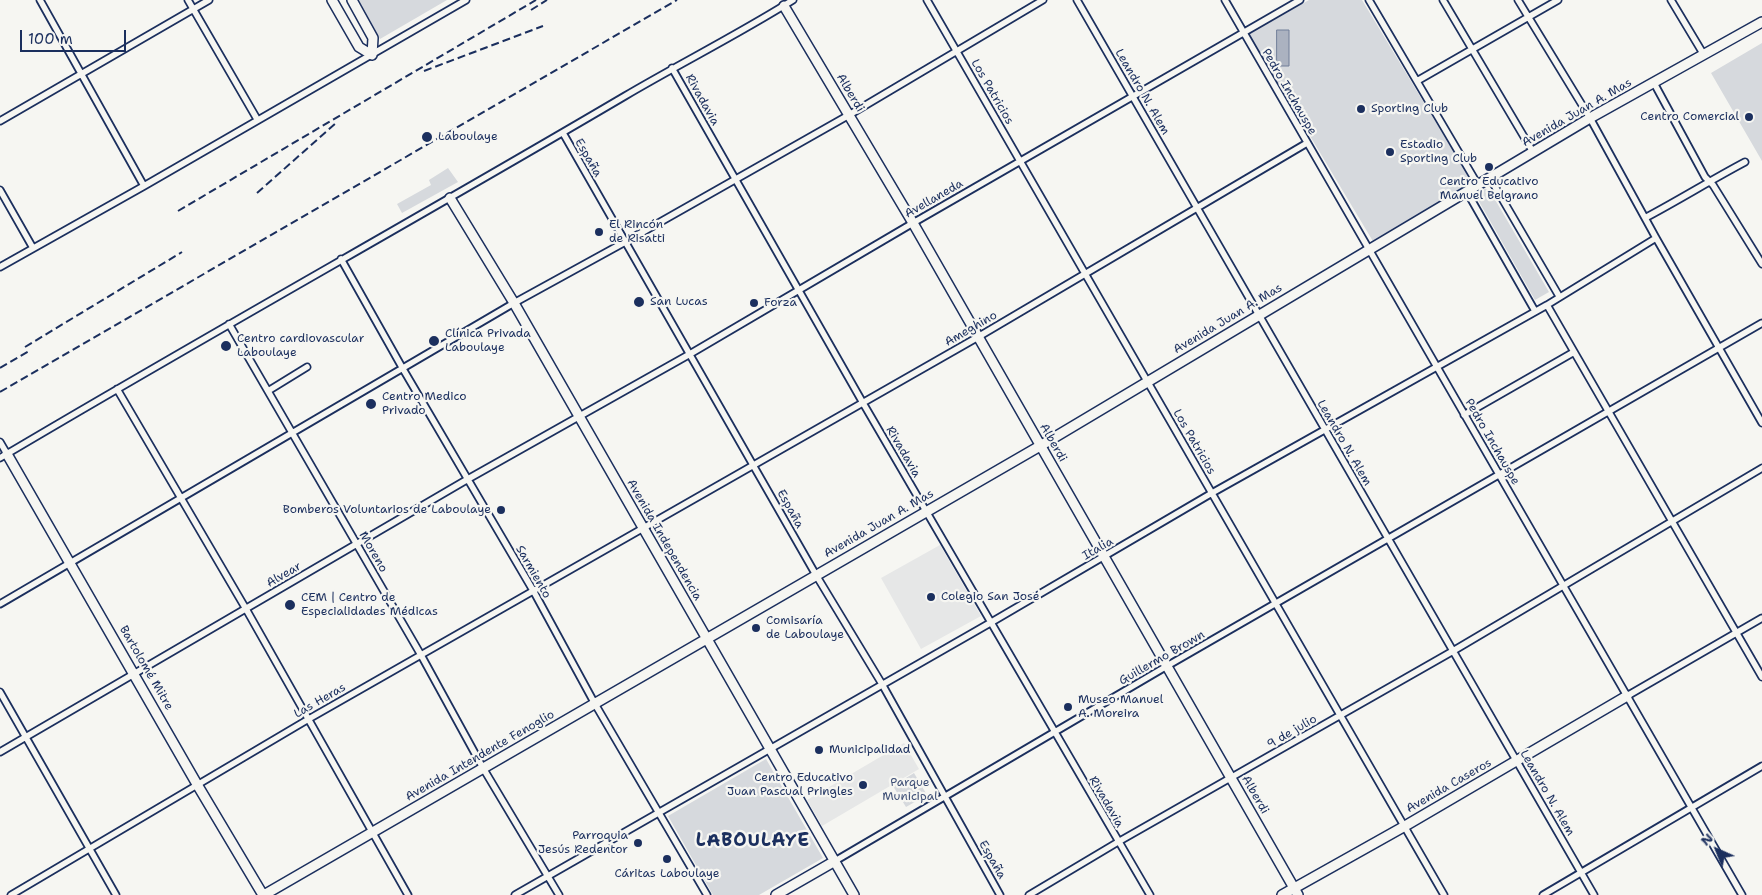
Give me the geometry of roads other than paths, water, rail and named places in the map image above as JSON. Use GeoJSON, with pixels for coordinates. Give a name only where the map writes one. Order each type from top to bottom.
{"type":"FeatureCollection","features":[{"type":"Feature","properties":{"kind":"main road"},"geometry":{"type":"LineString","coordinates":[[332,0],[359,47],[372,55],[373,38],[352,0]]}},
{"type":"Feature","properties":{"kind":"main road","name":"Alberdi"},"geometry":{"type":"LineString","coordinates":[[783,3],[913,223],[1296,891]]}},
{"type":"Feature","properties":{"kind":"main road","name":"Avenida Juan A. Mas"},"geometry":{"type":"LineString","coordinates":[[707,638],[1040,446],[1590,118],[1762,22]]}},
{"type":"Feature","properties":{"kind":"main road","name":"Avenida Independencia"},"geometry":{"type":"LineString","coordinates":[[450,198],[514,304],[854,895]]}},
{"type":"Feature","properties":{"kind":"main road","name":"Bartolomé Mitre"},"geometry":{"type":"LineString","coordinates":[[4,456],[70,562],[198,786],[263,895]]}},
{"type":"Feature","properties":{"kind":"main road","name":"Avenida Intendente Fenoglio"},"geometry":{"type":"LineString","coordinates":[[263,895],[707,638]]}},
{"type":"Feature","properties":{"kind":"main road","name":"Avenida Caseros"},"geometry":{"type":"LineString","coordinates":[[1282,895],[1296,891],[1627,696]]}},
{"type":"Feature","properties":{"kind":"main road"},"geometry":{"type":"LineString","coordinates":[[776,895],[835,861]]}},
{"type":"Feature","properties":{"kind":"street"},"geometry":{"type":"LineString","coordinates":[[40,0],[144,186]]}},
{"type":"Feature","properties":{"kind":"street"},"geometry":{"type":"LineString","coordinates":[[188,0],[257,120]]}},
{"type":"Feature","properties":{"kind":"street"},"geometry":{"type":"LineString","coordinates":[[0,121],[209,0]]}},
{"type":"Feature","properties":{"kind":"street"},"geometry":{"type":"LineString","coordinates":[[0,267],[466,0]]}},
{"type":"Feature","properties":{"kind":"street"},"geometry":{"type":"LineString","coordinates":[[0,442],[4,456],[229,324],[563,133],[783,3],[793,0]]}},
{"type":"Feature","properties":{"kind":"street","name":"Los Patricios"},"geometry":{"type":"LineString","coordinates":[[927,0],[1444,895]]}},
{"type":"Feature","properties":{"kind":"street"},"geometry":{"type":"LineString","coordinates":[[1028,0],[1032,6]]}},
{"type":"Feature","properties":{"kind":"street"},"geometry":{"type":"LineString","coordinates":[[0,604],[514,304],[849,115],[1043,0]]}},
{"type":"Feature","properties":{"kind":"street","name":"Leandro N. Alem"},"geometry":{"type":"LineString","coordinates":[[1078,0],[1594,895]]}},
{"type":"Feature","properties":{"kind":"street","name":"Pedro Inchauspe"},"geometry":{"type":"LineString","coordinates":[[1225,0],[1742,895]]}},
{"type":"Feature","properties":{"kind":"street","name":"Avellaneda"},"geometry":{"type":"LineString","coordinates":[[579,417],[1300,0]]}},
{"type":"Feature","properties":{"kind":"street"},"geometry":{"type":"LineString","coordinates":[[1370,0],[1478,186]]}},
{"type":"Feature","properties":{"kind":"street"},"geometry":{"type":"LineString","coordinates":[[1443,0],[1533,152]]}},
{"type":"Feature","properties":{"kind":"street"},"geometry":{"type":"LineString","coordinates":[[1518,0],[1590,118],[1762,423]]}},
{"type":"Feature","properties":{"kind":"street"},"geometry":{"type":"LineString","coordinates":[[1417,81],[1558,0]]}},
{"type":"Feature","properties":{"kind":"street"},"geometry":{"type":"LineString","coordinates":[[1671,0],[1704,55]]}},
{"type":"Feature","properties":{"kind":"street","name":"Rivadavia"},"geometry":{"type":"LineString","coordinates":[[672,68],[925,511],[1150,895]]}},
{"type":"Feature","properties":{"kind":"street"},"geometry":{"type":"LineString","coordinates":[[1654,83],[1705,177],[1714,185],[1762,264]]}},
{"type":"Feature","properties":{"kind":"street","name":"España"},"geometry":{"type":"LineString","coordinates":[[563,133],[816,575],[882,684],[1000,895]]}},
{"type":"Feature","properties":{"kind":"street","name":"Ameghino"},"geometry":{"type":"LineString","coordinates":[[643,528],[978,337],[1307,143]]}},
{"type":"Feature","properties":{"kind":"street"},"geometry":{"type":"LineString","coordinates":[[1645,218],[1745,162]]}},
{"type":"Feature","properties":{"kind":"street"},"geometry":{"type":"LineString","coordinates":[[1490,178],[1559,296]]}},
{"type":"Feature","properties":{"kind":"street"},"geometry":{"type":"LineString","coordinates":[[0,190],[33,248]]}},
{"type":"Feature","properties":{"kind":"street"},"geometry":{"type":"LineString","coordinates":[[1467,192],[1535,311]]}},
{"type":"Feature","properties":{"kind":"street","name":"Italia"},"geometry":{"type":"LineString","coordinates":[[515,895],[990,623],[1212,493],[1437,368],[1656,238]]}},
{"type":"Feature","properties":{"kind":"street","name":"Sarmiento"},"geometry":{"type":"LineString","coordinates":[[341,260],[534,592],[595,704],[707,895]]}},
{"type":"Feature","properties":{"kind":"street"},"geometry":{"type":"LineString","coordinates":[[1547,304],[1762,677]]}},
{"type":"Feature","properties":{"kind":"street","name":"Guillermo Brown"},"geometry":{"type":"LineString","coordinates":[[835,861],[1167,666],[1762,323]]}},
{"type":"Feature","properties":{"kind":"street","name":"Moreno"},"geometry":{"type":"LineString","coordinates":[[229,324],[421,655],[483,768],[559,895]]}},
{"type":"Feature","properties":{"kind":"street"},"geometry":{"type":"LineString","coordinates":[[1464,415],[1574,352]]}},
{"type":"Feature","properties":{"kind":"street"},"geometry":{"type":"LineString","coordinates":[[268,391],[307,367]]}},
{"type":"Feature","properties":{"kind":"street"},"geometry":{"type":"LineString","coordinates":[[117,389],[246,609],[371,833],[408,895]]}},
{"type":"Feature","properties":{"kind":"street","name":"Alvear"},"geometry":{"type":"LineString","coordinates":[[0,752],[468,479],[579,417]]}},
{"type":"Feature","properties":{"kind":"street","name":"9 de julio"},"geometry":{"type":"LineString","coordinates":[[1030,895],[1118,842],[1232,779],[1564,587],[1762,468]]}},
{"type":"Feature","properties":{"kind":"street","name":"Las Heras"},"geometry":{"type":"LineString","coordinates":[[10,895],[308,720],[643,528]]}},
{"type":"Feature","properties":{"kind":"street"},"geometry":{"type":"LineString","coordinates":[[1627,696],[1762,618]]}},
{"type":"Feature","properties":{"kind":"street"},"geometry":{"type":"LineString","coordinates":[[0,692],[116,895]]}},
{"type":"Feature","properties":{"kind":"street"},"geometry":{"type":"LineString","coordinates":[[1543,895],[1762,766]]}},
{"type":"Feature","properties":{"kind":"railway"},"geometry":{"type":"LineString","coordinates":[[178,211],[536,0]]}},
{"type":"Feature","properties":{"kind":"railway"},"geometry":{"type":"LineString","coordinates":[[531,10],[547,0]]}},
{"type":"Feature","properties":{"kind":"railway"},"geometry":{"type":"LineString","coordinates":[[0,392],[677,0]]}},
{"type":"Feature","properties":{"kind":"railway"},"geometry":{"type":"LineString","coordinates":[[424,71],[543,26]]}},
{"type":"Feature","properties":{"kind":"railway"},"geometry":{"type":"LineString","coordinates":[[257,193],[336,123]]}},
{"type":"Feature","properties":{"kind":"railway"},"geometry":{"type":"LineString","coordinates":[[25,347],[182,252]]}},
{"type":"Feature","properties":{"kind":"railway"},"geometry":{"type":"LineString","coordinates":[[0,368],[29,351]]}},
{"type":"Feature","properties":{"kind":"place","name":"Sporting Club"},"geometry":{"type":"Point","coordinates":[1361,109]}},
{"type":"Feature","properties":{"kind":"place","name":"Centro Comercial"},"geometry":{"type":"Point","coordinates":[1749,117]}},
{"type":"Feature","properties":{"kind":"place","name":"Laboulaye"},"geometry":{"type":"Point","coordinates":[427,137]}},
{"type":"Feature","properties":{"kind":"place","name":"Estadio Sporting Club"},"geometry":{"type":"Point","coordinates":[1390,152]}},
{"type":"Feature","properties":{"kind":"place","name":"Centro Educativo Manuel Belgrano"},"geometry":{"type":"Point","coordinates":[1489,167]}},
{"type":"Feature","properties":{"kind":"place","name":"El Rincón de Risatti"},"geometry":{"type":"Point","coordinates":[599,232]}},
{"type":"Feature","properties":{"kind":"place","name":"San Lucas"},"geometry":{"type":"Point","coordinates":[639,302]}},
{"type":"Feature","properties":{"kind":"place","name":"Forza"},"geometry":{"type":"Point","coordinates":[754,303]}},
{"type":"Feature","properties":{"kind":"place","name":"Clínica Privada Laboulaye"},"geometry":{"type":"Point","coordinates":[434,341]}},
{"type":"Feature","properties":{"kind":"place","name":"Centro cardiovascular Laboulaye"},"geometry":{"type":"Point","coordinates":[226,346]}},
{"type":"Feature","properties":{"kind":"place","name":"Centro Medico Privado"},"geometry":{"type":"Point","coordinates":[371,404]}},
{"type":"Feature","properties":{"kind":"place","name":"Bomberos Voluntarios de Laboulaye"},"geometry":{"type":"Point","coordinates":[501,510]}},
{"type":"Feature","properties":{"kind":"place","name":"Colegio San José"},"geometry":{"type":"Point","coordinates":[931,597]}},
{"type":"Feature","properties":{"kind":"place","name":"CEM | Centro de Especialidades Médicas"},"geometry":{"type":"Point","coordinates":[290,605]}},
{"type":"Feature","properties":{"kind":"place","name":"Comisaría de Laboulaye"},"geometry":{"type":"Point","coordinates":[756,628]}},
{"type":"Feature","properties":{"kind":"place","name":"Museo Manuel A. Moreira"},"geometry":{"type":"Point","coordinates":[1068,707]}},
{"type":"Feature","properties":{"kind":"place","name":"Municipalidad"},"geometry":{"type":"Point","coordinates":[819,750]}},
{"type":"Feature","properties":{"kind":"place","name":"Centro Educativo Juan Pascual Pringles"},"geometry":{"type":"Point","coordinates":[863,785]}},
{"type":"Feature","properties":{"kind":"place","name":"Parroquia Jesús Redentor"},"geometry":{"type":"Point","coordinates":[638,843]}},
{"type":"Feature","properties":{"kind":"place","name":"Cáritas Laboulaye"},"geometry":{"type":"Point","coordinates":[667,859]}},
{"type":"Feature","properties":{"kind":"district","name":"LABOULAYE"},"geometry":{"type":"Point","coordinates":[753,841]}},
{"type":"Feature","properties":{"kind":"park label","name":"Parque Municipal"},"geometry":{"type":"Point","coordinates":[910,790]}}]}
